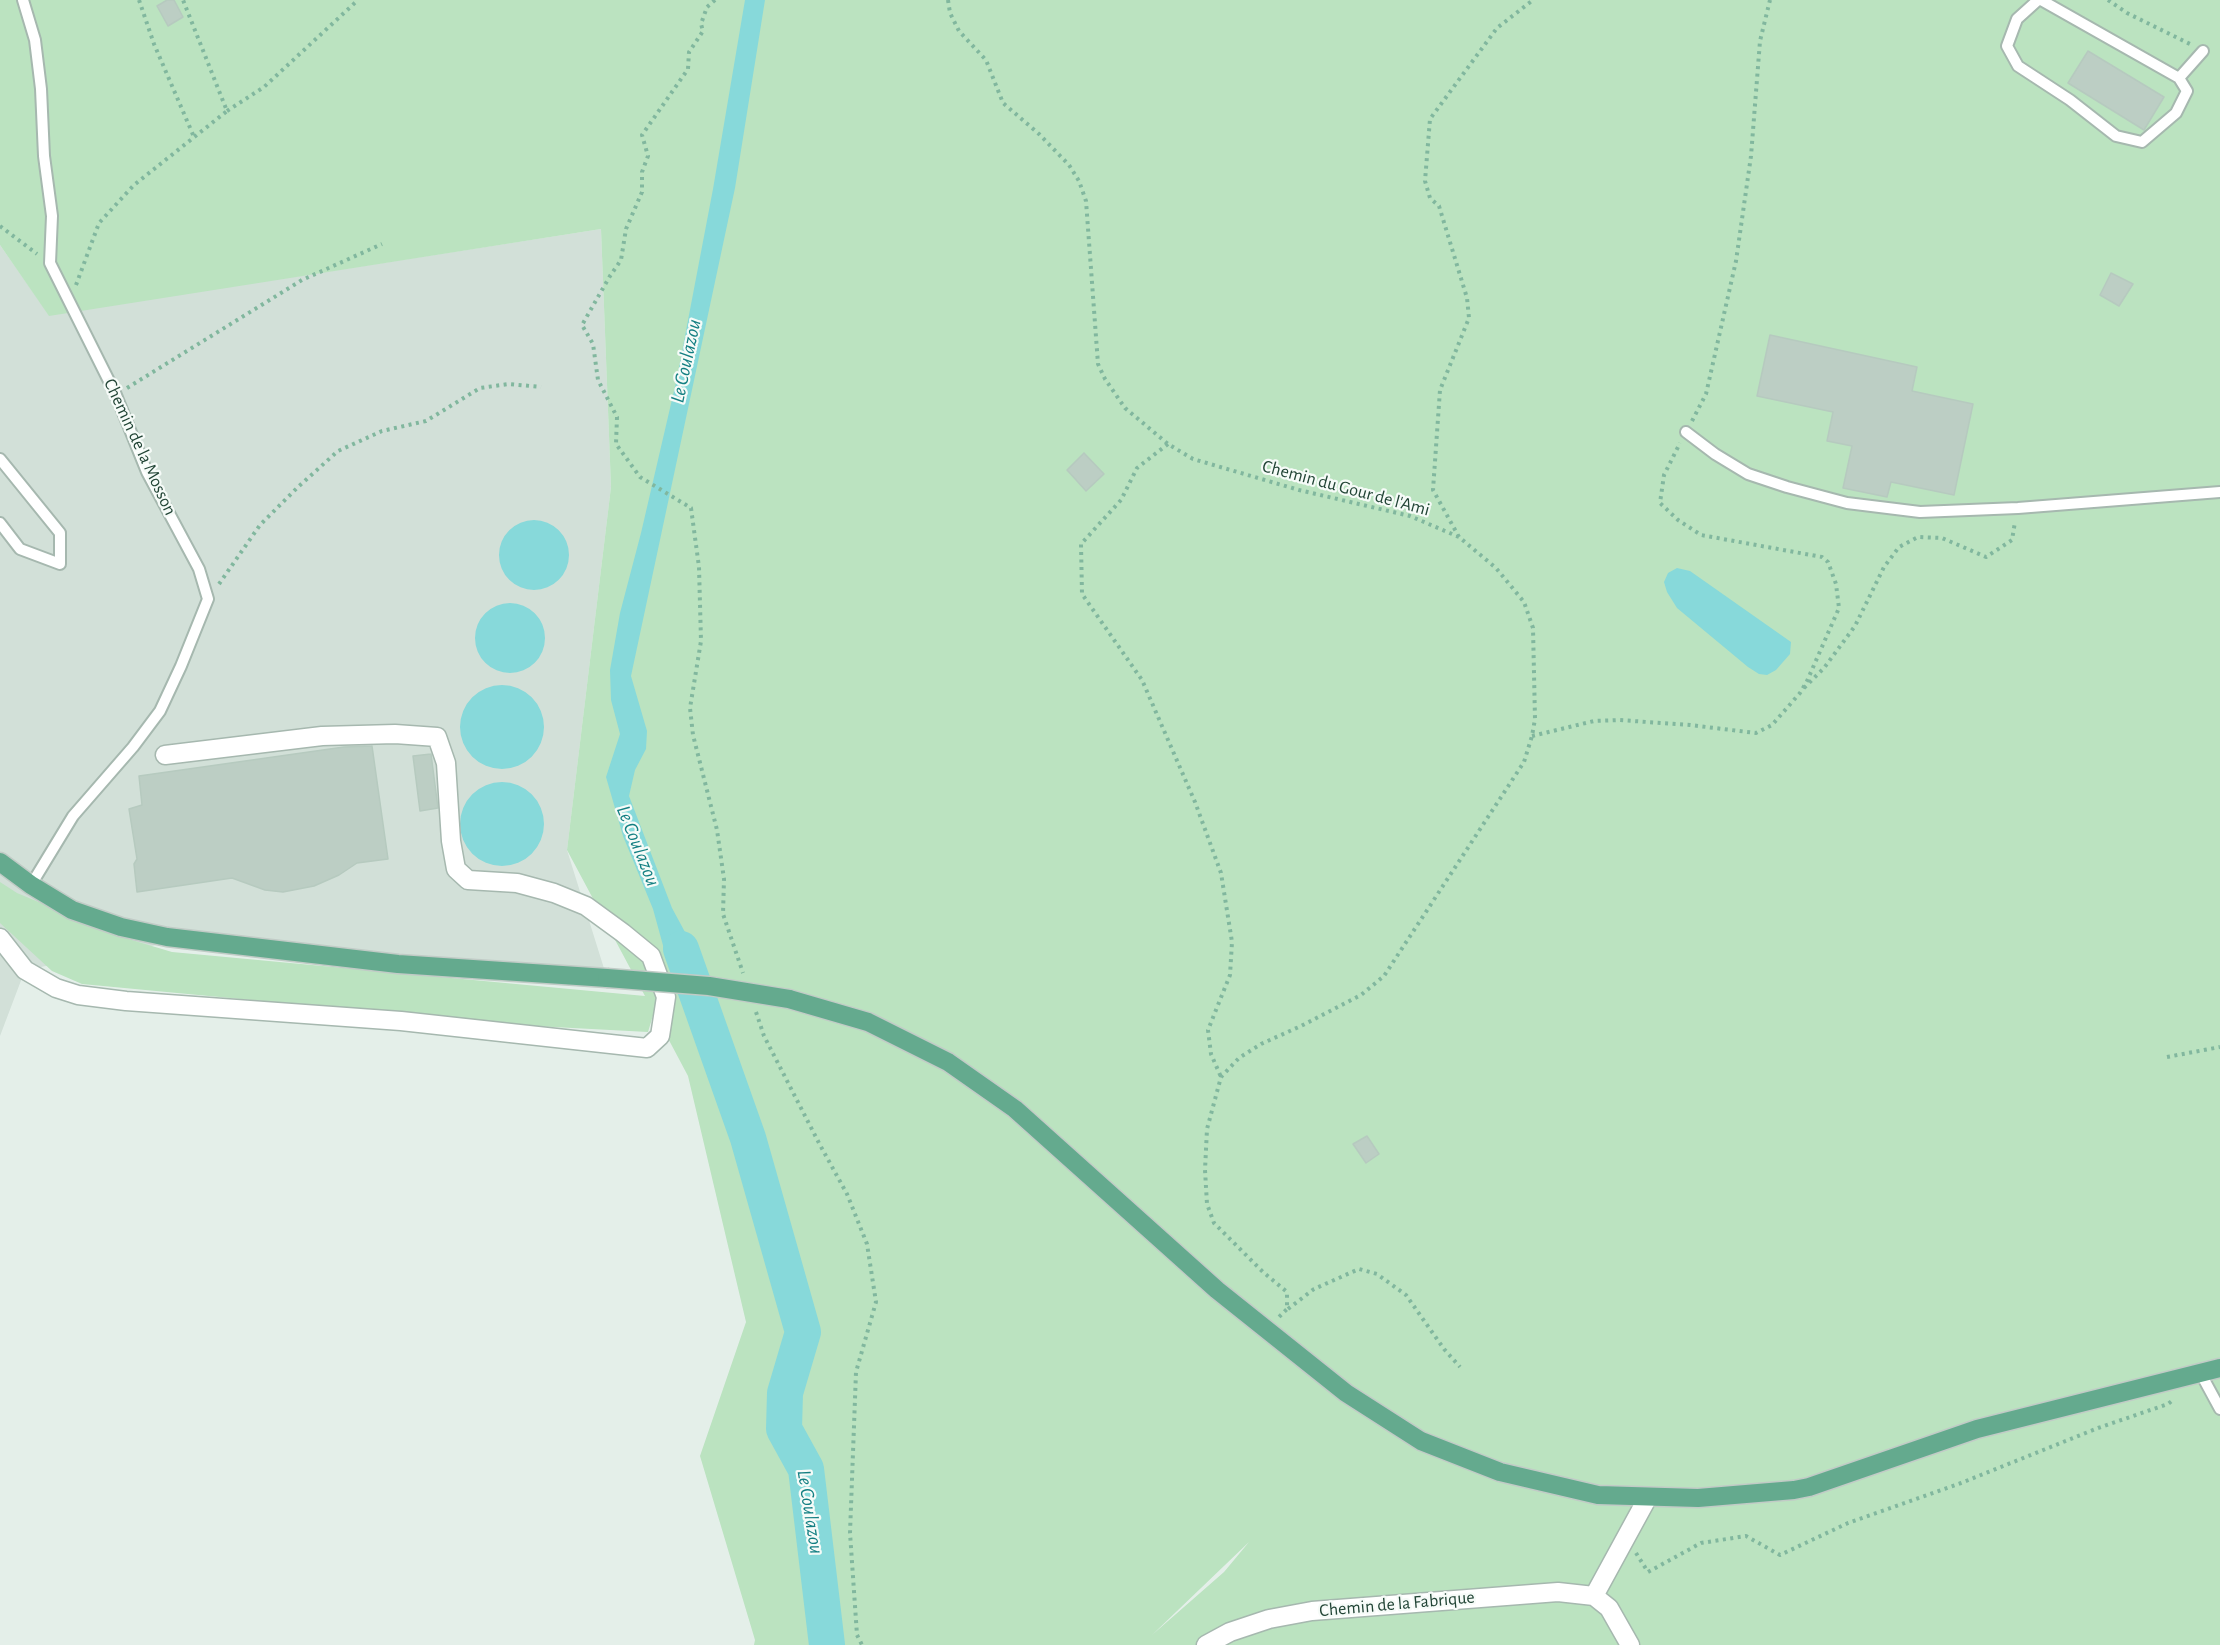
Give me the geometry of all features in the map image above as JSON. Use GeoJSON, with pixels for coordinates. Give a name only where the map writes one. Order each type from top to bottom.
{"type":"FeatureCollection","features":[{"type":"Feature","properties":{"kind":"main road"},"geometry":{"type":"LineString","coordinates":[[0,862],[31,885],[72,910],[121,927],[167,937],[398,964],[709,986],[789,999],[868,1023],[948,1062],[1015,1109],[1217,1290],[1346,1393],[1421,1441],[1500,1472],[1598,1495],[1698,1498],[1809,1487],[1977,1429],[2220,1368]]}},
{"type":"Feature","properties":{"kind":"street"},"geometry":{"type":"LineString","coordinates":[[0,938],[25,970],[56,988],[78,995],[126,1001],[401,1021],[647,1048],[660,1036],[666,998],[651,956],[586,906],[554,893],[517,883],[468,880],[456,869],[451,841],[446,764],[437,737],[395,734],[322,736],[165,755]]}},
{"type":"Feature","properties":{"kind":"street"},"geometry":{"type":"LineString","coordinates":[[1630,1645],[1609,1608],[1593,1596],[1648,1497]]}},
{"type":"Feature","properties":{"kind":"street","name":"Chemin de la Fabrique"},"geometry":{"type":"LineString","coordinates":[[1206,1645],[1230,1632],[1269,1619],[1312,1611],[1558,1592],[1593,1596]]}},
{"type":"Feature","properties":{"kind":"lane","name":"Chemin de la Mosson"},"geometry":{"type":"LineString","coordinates":[[22,0],[35,40],[41,89],[44,156],[52,216],[50,263],[116,395],[147,472],[199,569],[208,599]]}},
{"type":"Feature","properties":{"kind":"lane"},"geometry":{"type":"LineString","coordinates":[[2040,0],[2179,78],[2187,91],[2176,113],[2142,142],[2116,136],[2070,100],[2018,66],[2007,46],[2017,19],[2040,0]]}},
{"type":"Feature","properties":{"kind":"lane"},"geometry":{"type":"LineString","coordinates":[[2179,78],[2203,51]]}},
{"type":"Feature","properties":{"kind":"lane"},"geometry":{"type":"LineString","coordinates":[[1686,432],[1715,454],[1748,474],[1847,503],[1920,512],[2018,508],[2220,492]]}},
{"type":"Feature","properties":{"kind":"lane"},"geometry":{"type":"LineString","coordinates":[[0,459],[60,533],[60,564],[20,549],[0,523]]}},
{"type":"Feature","properties":{"kind":"lane"},"geometry":{"type":"LineString","coordinates":[[31,885],[73,816],[133,747],[160,711],[208,599]]}},
{"type":"Feature","properties":{"kind":"lane"},"geometry":{"type":"LineString","coordinates":[[2201,1374],[2220,1409]]}},
{"type":"Feature","properties":{"kind":"path"},"geometry":{"type":"LineString","coordinates":[[139,0],[154,44],[194,137]]}},
{"type":"Feature","properties":{"kind":"path"},"geometry":{"type":"LineString","coordinates":[[183,0],[227,111]]}},
{"type":"Feature","properties":{"kind":"path"},"geometry":{"type":"LineString","coordinates":[[70,302],[99,222],[134,185],[227,111],[264,87],[358,0]]}},
{"type":"Feature","properties":{"kind":"path"},"geometry":{"type":"LineString","coordinates":[[715,0],[707,7],[701,24],[704,31],[688,52],[688,69],[642,135],[648,156],[642,172],[642,192],[626,229],[621,261],[582,325],[593,344],[598,380],[617,417],[616,444],[640,477],[691,508],[699,567],[701,641],[690,708],[693,735],[717,830],[723,879],[723,914],[746,981]]}},
{"type":"Feature","properties":{"kind":"path","name":"Chemin du Gour de l'Ami"},"geometry":{"type":"LineString","coordinates":[[948,0],[950,13],[959,31],[986,60],[1003,103],[1039,134],[1069,165],[1079,180],[1086,201],[1098,364],[1105,379],[1125,408],[1168,444],[1193,459],[1299,490],[1410,516],[1459,537],[1496,568],[1524,602],[1533,628],[1535,718],[1524,762],[1384,976],[1361,995],[1261,1044],[1239,1058],[1221,1077]]}},
{"type":"Feature","properties":{"kind":"path"},"geometry":{"type":"LineString","coordinates":[[1459,537],[1433,490],[1440,390],[1469,318],[1467,298],[1439,206],[1430,198],[1425,181],[1430,120],[1497,28],[1533,0]]}},
{"type":"Feature","properties":{"kind":"path"},"geometry":{"type":"LineString","coordinates":[[2108,0],[2127,13],[2203,51]]}},
{"type":"Feature","properties":{"kind":"path"},"geometry":{"type":"LineString","coordinates":[[0,226],[50,263]]}},
{"type":"Feature","properties":{"kind":"path"},"geometry":{"type":"LineString","coordinates":[[116,395],[302,280],[382,244]]}},
{"type":"Feature","properties":{"kind":"path"},"geometry":{"type":"LineString","coordinates":[[208,599],[260,525],[338,451],[382,431],[426,421],[480,388],[508,384],[541,387]]}},
{"type":"Feature","properties":{"kind":"path"},"geometry":{"type":"LineString","coordinates":[[1168,444],[1137,468],[1121,500],[1081,544],[1082,594],[1142,680],[1196,802],[1221,873],[1232,942],[1230,975],[1208,1030],[1211,1054],[1221,1077],[1207,1129],[1207,1204],[1214,1222],[1263,1272],[1287,1292],[1287,1309]]}},
{"type":"Feature","properties":{"kind":"path"},"geometry":{"type":"LineString","coordinates":[[1800,693],[1824,668],[1856,626],[1884,567],[1899,547],[1918,537],[1942,538],[1986,557],[2012,540],[2018,508]]}},
{"type":"Feature","properties":{"kind":"path"},"geometry":{"type":"LineString","coordinates":[[753,1003],[764,1036],[847,1194],[867,1244],[876,1302],[856,1372],[850,1533],[857,1635],[862,1645]]}},
{"type":"Feature","properties":{"kind":"path"},"geometry":{"type":"LineString","coordinates":[[2167,1057],[2220,1047]]}},
{"type":"Feature","properties":{"kind":"path"},"geometry":{"type":"LineString","coordinates":[[1266,1329],[1287,1309],[1314,1289],[1359,1269],[1377,1274],[1406,1295],[1444,1349],[1460,1367]]}},
{"type":"Feature","properties":{"kind":"path"},"geometry":{"type":"LineString","coordinates":[[1626,1538],[1648,1572],[1701,1543],[1746,1536],[1780,1555],[1848,1523],[1961,1483],[2098,1428],[2168,1404],[2176,1396]]}},
{"type":"Feature","properties":{"kind":"shaded area"},"geometry":{"type":"Polygon","coordinates":[[[601,229],[611,487],[567,850],[607,978],[183,940],[25,970],[0,1036],[0,245],[49,315],[601,229]]]}},
{"type":"Feature","properties":{"kind":"green space"},"geometry":{"type":"Polygon","coordinates":[[[0,0],[2220,0],[2220,1645],[754,1645],[755,1640],[700,1456],[746,1322],[688,1076],[654,1012],[648,1032],[516,1025],[82,984],[52,971],[0,923],[0,882],[17,893],[125,938],[172,952],[645,996],[567,850],[611,487],[601,229],[49,316],[0,245],[0,0]],[[1249,1542],[1152,1635],[1224,1572],[1249,1542]]]}},
{"type":"Feature","properties":{"kind":"water"},"geometry":{"type":"Polygon","coordinates":[[[745,0],[765,0],[735,188],[631,676],[647,731],[646,749],[635,770],[629,796],[672,908],[699,958],[709,983],[676,978],[664,949],[653,909],[623,836],[606,777],[620,734],[611,700],[610,670],[620,613],[677,378],[713,189],[745,0]]]}},
{"type":"Feature","properties":{"kind":"water"},"geometry":{"type":"Polygon","coordinates":[[[534,520],[547,523],[559,530],[566,542],[569,555],[566,568],[559,580],[547,587],[534,590],[521,587],[509,580],[502,568],[499,555],[502,542],[509,530],[521,523],[534,520]]]}},
{"type":"Feature","properties":{"kind":"water"},"geometry":{"type":"Polygon","coordinates":[[[1677,568],[1690,571],[1791,642],[1790,654],[1776,670],[1767,675],[1759,674],[1677,608],[1664,582],[1668,573],[1677,568]]]}},
{"type":"Feature","properties":{"kind":"water"},"geometry":{"type":"Polygon","coordinates":[[[510,603],[523,606],[535,613],[542,625],[545,638],[542,651],[535,663],[523,670],[510,673],[497,670],[485,663],[478,651],[475,638],[478,625],[485,613],[497,606],[510,603]]]}},
{"type":"Feature","properties":{"kind":"water"},"geometry":{"type":"Polygon","coordinates":[[[502,685],[518,688],[532,697],[541,711],[544,727],[541,743],[532,757],[518,766],[502,769],[486,766],[472,757],[463,743],[460,727],[463,711],[472,697],[486,688],[502,685]]]}},
{"type":"Feature","properties":{"kind":"water"},"geometry":{"type":"Polygon","coordinates":[[[502,782],[518,785],[532,794],[541,808],[544,824],[541,840],[532,854],[518,863],[502,866],[486,863],[472,854],[463,840],[460,824],[463,808],[472,794],[486,785],[502,782]]]}},
{"type":"Feature","properties":{"kind":"building"},"geometry":{"type":"Polygon","coordinates":[[[167,0],[174,0],[183,17],[168,26],[157,6],[167,0]]]}},
{"type":"Feature","properties":{"kind":"building"},"geometry":{"type":"Polygon","coordinates":[[[2088,51],[2164,97],[2144,130],[2068,83],[2088,51]]]}},
{"type":"Feature","properties":{"kind":"building"},"geometry":{"type":"Polygon","coordinates":[[[2111,273],[2133,284],[2119,306],[2100,295],[2111,273]]]}},
{"type":"Feature","properties":{"kind":"building"},"geometry":{"type":"Polygon","coordinates":[[[1770,335],[1917,367],[1912,391],[1973,404],[1954,495],[1891,482],[1887,497],[1843,488],[1852,446],[1827,441],[1833,412],[1757,396],[1770,335]]]}},
{"type":"Feature","properties":{"kind":"building"},"geometry":{"type":"Polygon","coordinates":[[[1084,453],[1104,474],[1086,491],[1067,470],[1084,453]]]}},
{"type":"Feature","properties":{"kind":"building"},"geometry":{"type":"Polygon","coordinates":[[[372,746],[388,859],[357,863],[339,875],[314,886],[283,892],[265,890],[232,878],[137,892],[134,864],[137,859],[129,809],[142,805],[139,776],[344,747],[372,746]]]}},
{"type":"Feature","properties":{"kind":"building"},"geometry":{"type":"Polygon","coordinates":[[[431,754],[438,808],[420,811],[413,756],[431,754]]]}},
{"type":"Feature","properties":{"kind":"building"},"geometry":{"type":"Polygon","coordinates":[[[1367,1136],[1379,1154],[1366,1163],[1353,1144],[1367,1136]]]}},
{"type":"Feature","properties":{"kind":"waterway","name":"Le Coulazou"},"geometry":{"type":"LineString","coordinates":[[681,949],[748,1138],[803,1332],[785,1393],[784,1429],[806,1469],[827,1645]]}}]}
